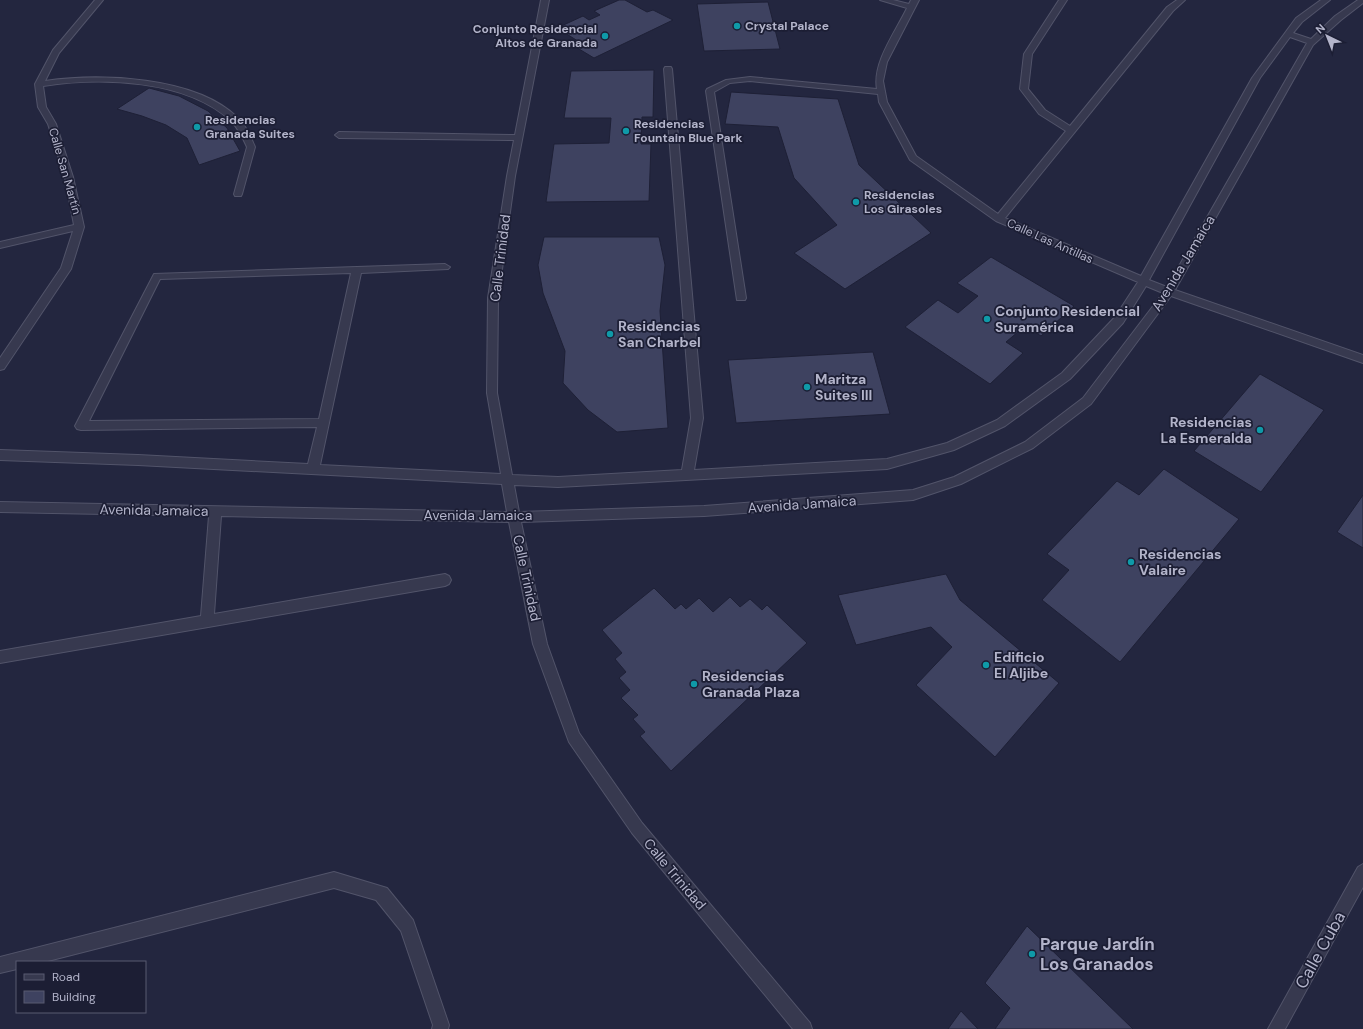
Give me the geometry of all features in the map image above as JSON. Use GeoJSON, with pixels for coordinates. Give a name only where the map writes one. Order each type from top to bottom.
{"type":"FeatureCollection","features":[{"type":"Feature","properties":{"kind":"street"},"geometry":{"type":"LineString","coordinates":[[39,84],[56,52],[99,0]]}},
{"type":"Feature","properties":{"kind":"street","name":"Calle Trinidad"},"geometry":{"type":"LineString","coordinates":[[545,0],[511,176],[493,298],[492,393],[514,516],[540,644],[574,737],[637,828],[804,1029]]}},
{"type":"Feature","properties":{"kind":"street"},"geometry":{"type":"LineString","coordinates":[[884,0],[914,3]]}},
{"type":"Feature","properties":{"kind":"street"},"geometry":{"type":"LineString","coordinates":[[1063,0],[1028,54],[1024,89],[1042,112],[1072,131]]}},
{"type":"Feature","properties":{"kind":"street"},"geometry":{"type":"LineString","coordinates":[[999,219],[1165,15],[1181,0]]}},
{"type":"Feature","properties":{"kind":"street","name":"Avenida Jamaica"},"geometry":{"type":"LineString","coordinates":[[0,455],[138,460],[558,482],[887,464],[950,447],[1001,423],[1066,376],[1119,320],[1143,282],[1256,78],[1299,20],[1326,0]]}},
{"type":"Feature","properties":{"kind":"street","name":"Avenida Jamaica"},"geometry":{"type":"LineString","coordinates":[[0,508],[514,516],[704,511],[913,495],[957,481],[1030,445],[1087,401],[1169,292],[1312,42],[1338,18],[1363,0]]}},
{"type":"Feature","properties":{"kind":"street","name":"Calle Las Antillas"},"geometry":{"type":"LineString","coordinates":[[914,3],[883,62],[879,81],[883,102],[913,158],[999,219],[1169,292],[1362,356]]}},
{"type":"Feature","properties":{"kind":"street"},"geometry":{"type":"LineString","coordinates":[[1288,34],[1312,42]]}},
{"type":"Feature","properties":{"kind":"street"},"geometry":{"type":"LineString","coordinates":[[668,69],[697,418],[687,475]]}},
{"type":"Feature","properties":{"kind":"street"},"geometry":{"type":"LineString","coordinates":[[39,84],[76,79],[152,84],[187,92],[210,101],[234,119],[251,147],[238,194]]}},
{"type":"Feature","properties":{"kind":"street"},"geometry":{"type":"LineString","coordinates":[[741,298],[710,91],[719,83],[750,79],[881,92]]}},
{"type":"Feature","properties":{"kind":"street","name":"Calle San Martín"},"geometry":{"type":"LineString","coordinates":[[0,366],[66,269],[80,227],[69,177],[52,124],[42,107],[39,84]]}},
{"type":"Feature","properties":{"kind":"street"},"geometry":{"type":"LineString","coordinates":[[339,135],[518,138]]}},
{"type":"Feature","properties":{"kind":"street"},"geometry":{"type":"LineString","coordinates":[[0,245],[80,227]]}},
{"type":"Feature","properties":{"kind":"street"},"geometry":{"type":"LineString","coordinates":[[323,423],[81,426],[156,276],[445,267]]}},
{"type":"Feature","properties":{"kind":"street"},"geometry":{"type":"LineString","coordinates":[[313,469],[357,270]]}},
{"type":"Feature","properties":{"kind":"street"},"geometry":{"type":"LineString","coordinates":[[207,621],[215,512]]}},
{"type":"Feature","properties":{"kind":"street"},"geometry":{"type":"LineString","coordinates":[[0,656],[445,580]]}},
{"type":"Feature","properties":{"kind":"street","name":"Calle Cuba"},"geometry":{"type":"LineString","coordinates":[[1276,1029],[1363,872]]}},
{"type":"Feature","properties":{"kind":"street"},"geometry":{"type":"LineString","coordinates":[[0,965],[334,880],[381,894],[407,926],[441,1026],[440,1029]]}},
{"type":"Feature","properties":{"kind":"building","name":"Conjunto Residencial Altos de Granada"},"geometry":{"type":"Polygon","coordinates":[[[619,0],[625,0],[647,12],[653,10],[673,20],[594,58],[574,46],[581,43],[557,28],[583,16],[589,20],[600,15],[594,11],[619,0]]]}},
{"type":"Feature","properties":{"kind":"building","name":"Crystal Palace"},"geometry":{"type":"Polygon","coordinates":[[[768,2],[780,49],[704,51],[697,4],[768,2]]]}},
{"type":"Feature","properties":{"kind":"building","name":"Residencias Fountain Blue Park"},"geometry":{"type":"Polygon","coordinates":[[[654,70],[653,117],[642,117],[641,144],[651,144],[649,201],[546,202],[554,144],[609,143],[611,118],[564,118],[571,71],[654,70]]]}},
{"type":"Feature","properties":{"kind":"building","name":"Residencias Granada Suites"},"geometry":{"type":"Polygon","coordinates":[[[149,88],[179,96],[208,111],[227,128],[240,151],[199,165],[187,138],[166,125],[117,109],[149,88]]]}},
{"type":"Feature","properties":{"kind":"building","name":"Residencias Los Girasoles"},"geometry":{"type":"Polygon","coordinates":[[[731,92],[838,99],[859,165],[931,233],[845,289],[794,253],[837,225],[794,178],[778,127],[725,124],[731,92]]]}},
{"type":"Feature","properties":{"kind":"building","name":"Residencias San Charbel"},"geometry":{"type":"Polygon","coordinates":[[[544,237],[659,237],[665,265],[660,311],[668,428],[617,432],[588,410],[563,383],[565,351],[543,293],[538,265],[544,237]]]}},
{"type":"Feature","properties":{"kind":"building","name":"Conjunto Residencial Suramérica"},"geometry":{"type":"Polygon","coordinates":[[[991,257],[1074,306],[1041,336],[1025,326],[1006,342],[1023,353],[990,384],[905,327],[938,300],[958,313],[978,296],[957,283],[991,257]]]}},
{"type":"Feature","properties":{"kind":"building","name":"Maritza Suites III"},"geometry":{"type":"Polygon","coordinates":[[[873,352],[890,414],[736,423],[728,360],[873,352]]]}},
{"type":"Feature","properties":{"kind":"building","name":"Residencias La Esmeralda"},"geometry":{"type":"Polygon","coordinates":[[[1260,374],[1324,410],[1261,492],[1194,451],[1260,374]]]}},
{"type":"Feature","properties":{"kind":"building","name":"Residencias Valaire"},"geometry":{"type":"Polygon","coordinates":[[[1164,469],[1239,519],[1120,662],[1042,600],[1069,570],[1047,554],[1117,481],[1139,495],[1164,469]]]}},
{"type":"Feature","properties":{"kind":"building"},"geometry":{"type":"Polygon","coordinates":[[[1363,495],[1363,548],[1337,532],[1363,495]]]}},
{"type":"Feature","properties":{"kind":"building","name":"Edificio El Aljibe"},"geometry":{"type":"Polygon","coordinates":[[[946,574],[960,600],[1059,683],[995,757],[916,685],[952,647],[931,627],[856,645],[838,595],[946,574]]]}},
{"type":"Feature","properties":{"kind":"building","name":"Residencias Granada Plaza"},"geometry":{"type":"Polygon","coordinates":[[[654,588],[675,609],[681,604],[686,609],[699,598],[713,612],[730,597],[740,607],[750,599],[762,610],[767,605],[807,643],[671,771],[640,736],[645,732],[633,719],[638,715],[621,698],[630,690],[619,678],[626,672],[615,659],[622,653],[602,630],[654,588]]]}},
{"type":"Feature","properties":{"kind":"building","name":"Parque Jardín Los Granados"},"geometry":{"type":"Polygon","coordinates":[[[1027,926],[1133,1029],[995,1029],[1010,1008],[985,983],[1027,926]]]}},
{"type":"Feature","properties":{"kind":"building"},"geometry":{"type":"Polygon","coordinates":[[[961,1011],[978,1029],[948,1029],[961,1011]]]}},
{"type":"Feature","properties":{"kind":"place","name":"Crystal Palace"},"geometry":{"type":"Point","coordinates":[737,26]}},
{"type":"Feature","properties":{"kind":"place","name":"Conjunto Residencial Altos de Granada"},"geometry":{"type":"Point","coordinates":[605,36]}},
{"type":"Feature","properties":{"kind":"place","name":"Residencias Granada Suites"},"geometry":{"type":"Point","coordinates":[197,127]}},
{"type":"Feature","properties":{"kind":"place","name":"Residencias Fountain Blue Park"},"geometry":{"type":"Point","coordinates":[626,131]}},
{"type":"Feature","properties":{"kind":"place","name":"Residencias Los Girasoles"},"geometry":{"type":"Point","coordinates":[856,202]}},
{"type":"Feature","properties":{"kind":"place","name":"Conjunto Residencial Suramérica"},"geometry":{"type":"Point","coordinates":[987,319]}},
{"type":"Feature","properties":{"kind":"place","name":"Residencias San Charbel"},"geometry":{"type":"Point","coordinates":[610,334]}},
{"type":"Feature","properties":{"kind":"place","name":"Maritza Suites III"},"geometry":{"type":"Point","coordinates":[807,387]}},
{"type":"Feature","properties":{"kind":"place","name":"Residencias La Esmeralda"},"geometry":{"type":"Point","coordinates":[1260,430]}},
{"type":"Feature","properties":{"kind":"place","name":"Residencias Valaire"},"geometry":{"type":"Point","coordinates":[1131,562]}},
{"type":"Feature","properties":{"kind":"place","name":"Edificio El Aljibe"},"geometry":{"type":"Point","coordinates":[986,665]}},
{"type":"Feature","properties":{"kind":"place","name":"Residencias Granada Plaza"},"geometry":{"type":"Point","coordinates":[694,684]}},
{"type":"Feature","properties":{"kind":"place","name":"Parque Jardín Los Granados"},"geometry":{"type":"Point","coordinates":[1032,954]}}]}
